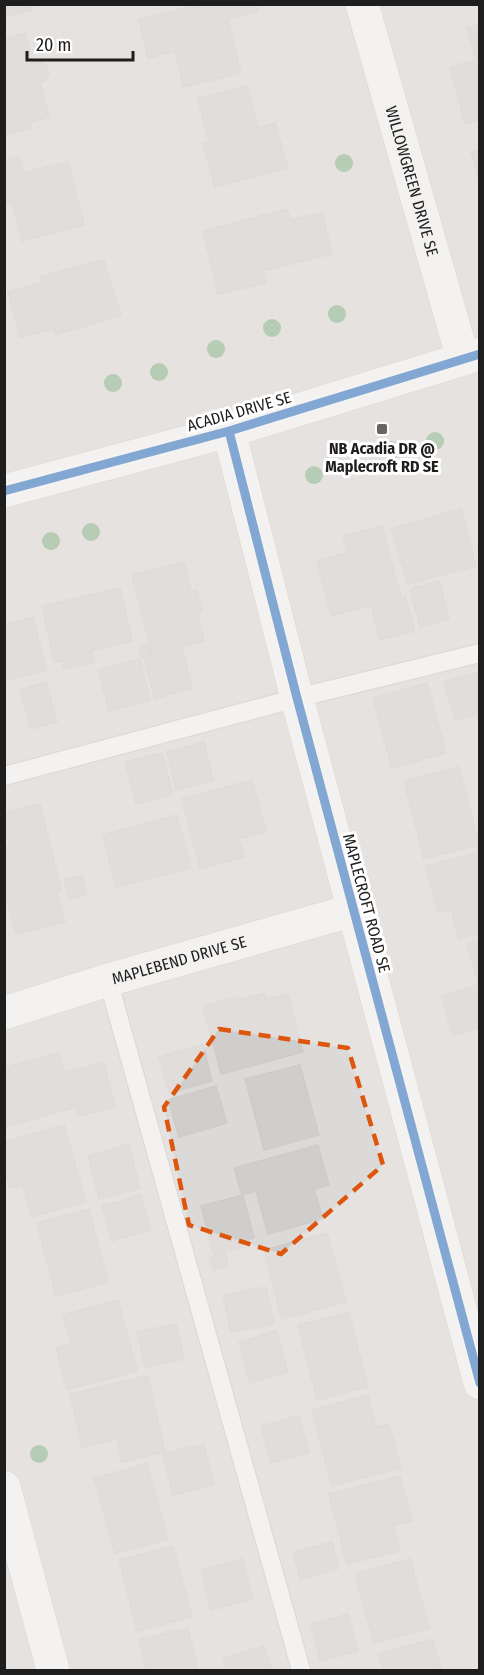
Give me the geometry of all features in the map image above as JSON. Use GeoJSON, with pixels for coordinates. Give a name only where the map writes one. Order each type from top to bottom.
{"type":"FeatureCollection","features":[{"type":"Feature","properties":{"kind":"street","name":"WILLOWGREEN DRIVE SE"},"geometry":{"type":"LineString","coordinates":[[362,4],[471,356]]}},
{"type":"Feature","properties":{"kind":"street","name":"ACADIA DRIVE SE"},"geometry":{"type":"LineString","coordinates":[[4,491],[229,431],[471,356]]}},
{"type":"Feature","properties":{"kind":"street","name":"MAPLECROFT ROAD SE"},"geometry":{"type":"LineString","coordinates":[[229,431],[297,698],[480,1383]]}},
{"type":"Feature","properties":{"kind":"street","name":"MAPLEBEND DRIVE SE"},"geometry":{"type":"LineString","coordinates":[[4,1013],[108,980],[354,910]]}},
{"type":"Feature","properties":{"kind":"street"},"geometry":{"type":"LineString","coordinates":[[4,1487],[53,1671]]}},
{"type":"Feature","properties":{"kind":"lane"},"geometry":{"type":"LineString","coordinates":[[4,776],[297,698],[480,653]]}},
{"type":"Feature","properties":{"kind":"lane"},"geometry":{"type":"LineString","coordinates":[[108,980],[301,1671]]}},
{"type":"Feature","properties":{"kind":"highlighted area"},"geometry":{"type":"Polygon","coordinates":[[[219,1029],[348,1048],[383,1165],[281,1254],[189,1225],[164,1107],[219,1029]]]}},
{"type":"Feature","properties":{"kind":"shaded area"},"geometry":{"type":"Polygon","coordinates":[[[5,5],[479,5],[479,1670],[5,1670],[5,5]]]}},
{"type":"Feature","properties":{"kind":"building"},"geometry":{"type":"Polygon","coordinates":[[[4,4],[31,4],[32,10],[4,17],[4,4]]]}},
{"type":"Feature","properties":{"kind":"building"},"geometry":{"type":"Polygon","coordinates":[[[202,4],[256,4],[258,11],[228,19],[241,73],[184,87],[175,51],[148,58],[139,20],[202,4]]]}},
{"type":"Feature","properties":{"kind":"building"},"geometry":{"type":"Polygon","coordinates":[[[480,25],[480,120],[465,124],[450,67],[476,60],[467,28],[480,25]]]}},
{"type":"Feature","properties":{"kind":"building"},"geometry":{"type":"Polygon","coordinates":[[[25,33],[32,62],[39,60],[46,64],[49,74],[45,81],[40,82],[49,117],[30,122],[31,128],[4,135],[4,39],[25,33]]]}},
{"type":"Feature","properties":{"kind":"building"},"geometry":{"type":"Polygon","coordinates":[[[247,86],[258,128],[275,123],[288,168],[215,187],[203,143],[209,141],[198,99],[247,86]]]}},
{"type":"Feature","properties":{"kind":"building"},"geometry":{"type":"Polygon","coordinates":[[[480,150],[480,183],[471,152],[480,150]]]}},
{"type":"Feature","properties":{"kind":"building"},"geometry":{"type":"Polygon","coordinates":[[[19,156],[23,173],[68,162],[84,225],[22,241],[12,202],[4,204],[4,160],[19,156]]]}},
{"type":"Feature","properties":{"kind":"building"},"geometry":{"type":"Polygon","coordinates":[[[287,209],[290,220],[322,213],[332,254],[263,271],[266,283],[218,294],[203,231],[287,209]]]}},
{"type":"Feature","properties":{"kind":"building"},"geometry":{"type":"Polygon","coordinates":[[[104,261],[121,315],[56,335],[54,329],[20,337],[8,292],[41,283],[40,277],[104,261]]]}},
{"type":"Feature","properties":{"kind":"building"},"geometry":{"type":"Polygon","coordinates":[[[461,509],[476,566],[408,584],[391,529],[461,509]]]}},
{"type":"Feature","properties":{"kind":"building"},"geometry":{"type":"Polygon","coordinates":[[[382,526],[401,597],[331,616],[317,561],[348,552],[343,536],[382,526]]]}},
{"type":"Feature","properties":{"kind":"building"},"geometry":{"type":"Polygon","coordinates":[[[184,562],[191,591],[197,590],[202,611],[197,613],[204,641],[152,654],[132,575],[184,562]]]}},
{"type":"Feature","properties":{"kind":"building"},"geometry":{"type":"Polygon","coordinates":[[[439,581],[449,619],[420,627],[410,589],[439,581]]]}},
{"type":"Feature","properties":{"kind":"building"},"geometry":{"type":"Polygon","coordinates":[[[120,588],[132,641],[91,650],[94,662],[64,669],[62,661],[54,662],[42,606],[120,588]]]}},
{"type":"Feature","properties":{"kind":"building"},"geometry":{"type":"Polygon","coordinates":[[[405,596],[415,631],[380,640],[371,605],[405,596]]]}},
{"type":"Feature","properties":{"kind":"building"},"geometry":{"type":"Polygon","coordinates":[[[33,617],[46,670],[4,681],[4,625],[33,617]]]}},
{"type":"Feature","properties":{"kind":"building"},"geometry":{"type":"Polygon","coordinates":[[[148,644],[151,655],[142,658],[139,646],[148,644]]]}},
{"type":"Feature","properties":{"kind":"building"},"geometry":{"type":"Polygon","coordinates":[[[182,649],[192,688],[155,699],[144,659],[182,649]]]}},
{"type":"Feature","properties":{"kind":"building"},"geometry":{"type":"Polygon","coordinates":[[[140,659],[150,700],[109,711],[98,670],[140,659]]]}},
{"type":"Feature","properties":{"kind":"building"},"geometry":{"type":"Polygon","coordinates":[[[480,672],[480,714],[455,720],[444,682],[480,672]]]}},
{"type":"Feature","properties":{"kind":"building"},"geometry":{"type":"Polygon","coordinates":[[[46,682],[57,722],[31,729],[20,690],[46,682]]]}},
{"type":"Feature","properties":{"kind":"building"},"geometry":{"type":"Polygon","coordinates":[[[427,683],[446,753],[392,768],[373,698],[427,683]]]}},
{"type":"Feature","properties":{"kind":"building"},"geometry":{"type":"Polygon","coordinates":[[[204,742],[213,780],[176,790],[167,752],[204,742]]]}},
{"type":"Feature","properties":{"kind":"building"},"geometry":{"type":"Polygon","coordinates":[[[162,753],[173,794],[136,804],[125,762],[162,753]]]}},
{"type":"Feature","properties":{"kind":"building"},"geometry":{"type":"Polygon","coordinates":[[[459,767],[479,845],[424,859],[404,781],[459,767]]]}},
{"type":"Feature","properties":{"kind":"building"},"geometry":{"type":"Polygon","coordinates":[[[252,780],[266,832],[239,839],[244,857],[200,869],[182,799],[252,780]]]}},
{"type":"Feature","properties":{"kind":"building"},"geometry":{"type":"Polygon","coordinates":[[[40,804],[61,889],[57,891],[65,922],[16,934],[8,904],[4,905],[4,847],[10,845],[4,823],[4,813],[40,804]]]}},
{"type":"Feature","properties":{"kind":"building"},"geometry":{"type":"Polygon","coordinates":[[[177,815],[191,868],[116,887],[103,835],[177,815]]]}},
{"type":"Feature","properties":{"kind":"building"},"geometry":{"type":"Polygon","coordinates":[[[480,852],[480,934],[459,939],[451,909],[438,912],[426,866],[480,852]]]}},
{"type":"Feature","properties":{"kind":"building"},"geometry":{"type":"Polygon","coordinates":[[[82,875],[87,894],[69,899],[64,880],[82,875]]]}},
{"type":"Feature","properties":{"kind":"building"},"geometry":{"type":"Polygon","coordinates":[[[480,940],[480,1028],[453,1035],[441,996],[479,985],[467,944],[480,940]]]}},
{"type":"Feature","properties":{"kind":"building"},"geometry":{"type":"Polygon","coordinates":[[[264,993],[266,999],[288,994],[303,1052],[221,1074],[203,1006],[264,993]]]}},
{"type":"Feature","properties":{"kind":"building"},"geometry":{"type":"Polygon","coordinates":[[[203,1044],[212,1081],[169,1093],[159,1057],[203,1044]]]}},
{"type":"Feature","properties":{"kind":"building"},"geometry":{"type":"Polygon","coordinates":[[[59,1053],[73,1108],[4,1127],[4,1068],[59,1053]]]}},
{"type":"Feature","properties":{"kind":"building"},"geometry":{"type":"Polygon","coordinates":[[[104,1063],[115,1107],[78,1116],[66,1072],[104,1063]]]}},
{"type":"Feature","properties":{"kind":"building"},"geometry":{"type":"Polygon","coordinates":[[[300,1065],[319,1135],[264,1150],[245,1079],[300,1065]]]}},
{"type":"Feature","properties":{"kind":"building"},"geometry":{"type":"Polygon","coordinates":[[[216,1086],[227,1123],[179,1137],[168,1100],[216,1086]]]}},
{"type":"Feature","properties":{"kind":"building"},"geometry":{"type":"Polygon","coordinates":[[[64,1125],[86,1202],[31,1217],[23,1185],[10,1188],[4,1167],[4,1142],[64,1125]]]}},
{"type":"Feature","properties":{"kind":"building"},"geometry":{"type":"Polygon","coordinates":[[[129,1144],[140,1188],[99,1199],[88,1156],[129,1144]]]}},
{"type":"Feature","properties":{"kind":"building"},"geometry":{"type":"Polygon","coordinates":[[[318,1145],[329,1185],[314,1189],[323,1219],[268,1234],[256,1191],[242,1195],[234,1168],[318,1145]]]}},
{"type":"Feature","properties":{"kind":"building"},"geometry":{"type":"Polygon","coordinates":[[[141,1195],[150,1230],[112,1241],[102,1206],[141,1195]]]}},
{"type":"Feature","properties":{"kind":"building"},"geometry":{"type":"Polygon","coordinates":[[[243,1195],[254,1238],[242,1241],[243,1247],[214,1255],[201,1206],[243,1195]]]}},
{"type":"Feature","properties":{"kind":"building"},"geometry":{"type":"Polygon","coordinates":[[[89,1209],[108,1282],[56,1296],[37,1223],[89,1209]]]}},
{"type":"Feature","properties":{"kind":"building"},"geometry":{"type":"Polygon","coordinates":[[[327,1233],[346,1302],[282,1319],[264,1250],[327,1233]]]}},
{"type":"Feature","properties":{"kind":"building"},"geometry":{"type":"Polygon","coordinates":[[[225,1253],[228,1266],[214,1270],[210,1257],[225,1253]]]}},
{"type":"Feature","properties":{"kind":"building"},"geometry":{"type":"Polygon","coordinates":[[[266,1287],[274,1324],[231,1332],[223,1295],[266,1287]]]}},
{"type":"Feature","properties":{"kind":"building"},"geometry":{"type":"Polygon","coordinates":[[[118,1300],[137,1371],[67,1390],[56,1348],[71,1344],[63,1315],[118,1300]]]}},
{"type":"Feature","properties":{"kind":"building"},"geometry":{"type":"Polygon","coordinates":[[[349,1313],[368,1387],[317,1400],[298,1325],[349,1313]]]}},
{"type":"Feature","properties":{"kind":"building"},"geometry":{"type":"Polygon","coordinates":[[[176,1324],[184,1359],[145,1367],[137,1332],[176,1324]]]}},
{"type":"Feature","properties":{"kind":"building"},"geometry":{"type":"Polygon","coordinates":[[[276,1331],[288,1372],[250,1383],[239,1342],[276,1331]]]}},
{"type":"Feature","properties":{"kind":"building"},"geometry":{"type":"Polygon","coordinates":[[[148,1376],[165,1452],[122,1462],[117,1439],[82,1447],[70,1394],[148,1376]]]}},
{"type":"Feature","properties":{"kind":"building"},"geometry":{"type":"Polygon","coordinates":[[[368,1395],[376,1427],[389,1424],[401,1468],[332,1486],[312,1410],[368,1395]]]}},
{"type":"Feature","properties":{"kind":"building"},"geometry":{"type":"Polygon","coordinates":[[[299,1416],[309,1453],[271,1463],[261,1426],[299,1416]]]}},
{"type":"Feature","properties":{"kind":"building"},"geometry":{"type":"Polygon","coordinates":[[[204,1444],[214,1485],[173,1495],[163,1454],[204,1444]]]}},
{"type":"Feature","properties":{"kind":"building"},"geometry":{"type":"Polygon","coordinates":[[[147,1464],[168,1539],[115,1553],[94,1478],[147,1464]]]}},
{"type":"Feature","properties":{"kind":"building"},"geometry":{"type":"Polygon","coordinates":[[[400,1476],[412,1521],[393,1526],[400,1551],[347,1564],[329,1494],[400,1476]]]}},
{"type":"Feature","properties":{"kind":"building"},"geometry":{"type":"Polygon","coordinates":[[[332,1542],[339,1568],[300,1580],[293,1552],[332,1542]]]}},
{"type":"Feature","properties":{"kind":"building"},"geometry":{"type":"Polygon","coordinates":[[[173,1546],[192,1617],[137,1631],[119,1560],[173,1546]]]}},
{"type":"Feature","properties":{"kind":"building"},"geometry":{"type":"Polygon","coordinates":[[[242,1559],[253,1599],[211,1610],[201,1570],[242,1559]]]}},
{"type":"Feature","properties":{"kind":"building"},"geometry":{"type":"Polygon","coordinates":[[[410,1559],[429,1628],[374,1643],[355,1574],[410,1559]]]}},
{"type":"Feature","properties":{"kind":"building"},"geometry":{"type":"Polygon","coordinates":[[[348,1614],[358,1651],[320,1661],[311,1624],[348,1614]]]}},
{"type":"Feature","properties":{"kind":"building"},"geometry":{"type":"Polygon","coordinates":[[[188,1628],[198,1670],[146,1670],[139,1640],[188,1628]]]}},
{"type":"Feature","properties":{"kind":"building"},"geometry":{"type":"Polygon","coordinates":[[[433,1639],[441,1670],[383,1670],[378,1654],[433,1639]]]}},
{"type":"Feature","properties":{"kind":"building"},"geometry":{"type":"Polygon","coordinates":[[[264,1646],[272,1670],[227,1670],[223,1658],[264,1646]]]}},
{"type":"Feature","properties":{"kind":"cycle path"},"geometry":{"type":"LineString","coordinates":[[4,491],[229,431],[480,354]]}},
{"type":"Feature","properties":{"kind":"cycle path"},"geometry":{"type":"LineString","coordinates":[[229,431],[297,698],[480,1383]]}},
{"type":"Feature","properties":{"kind":"place","name":"NB Acadia DR @ Maplecroft RD SE"},"geometry":{"type":"Point","coordinates":[382,429]}}]}
